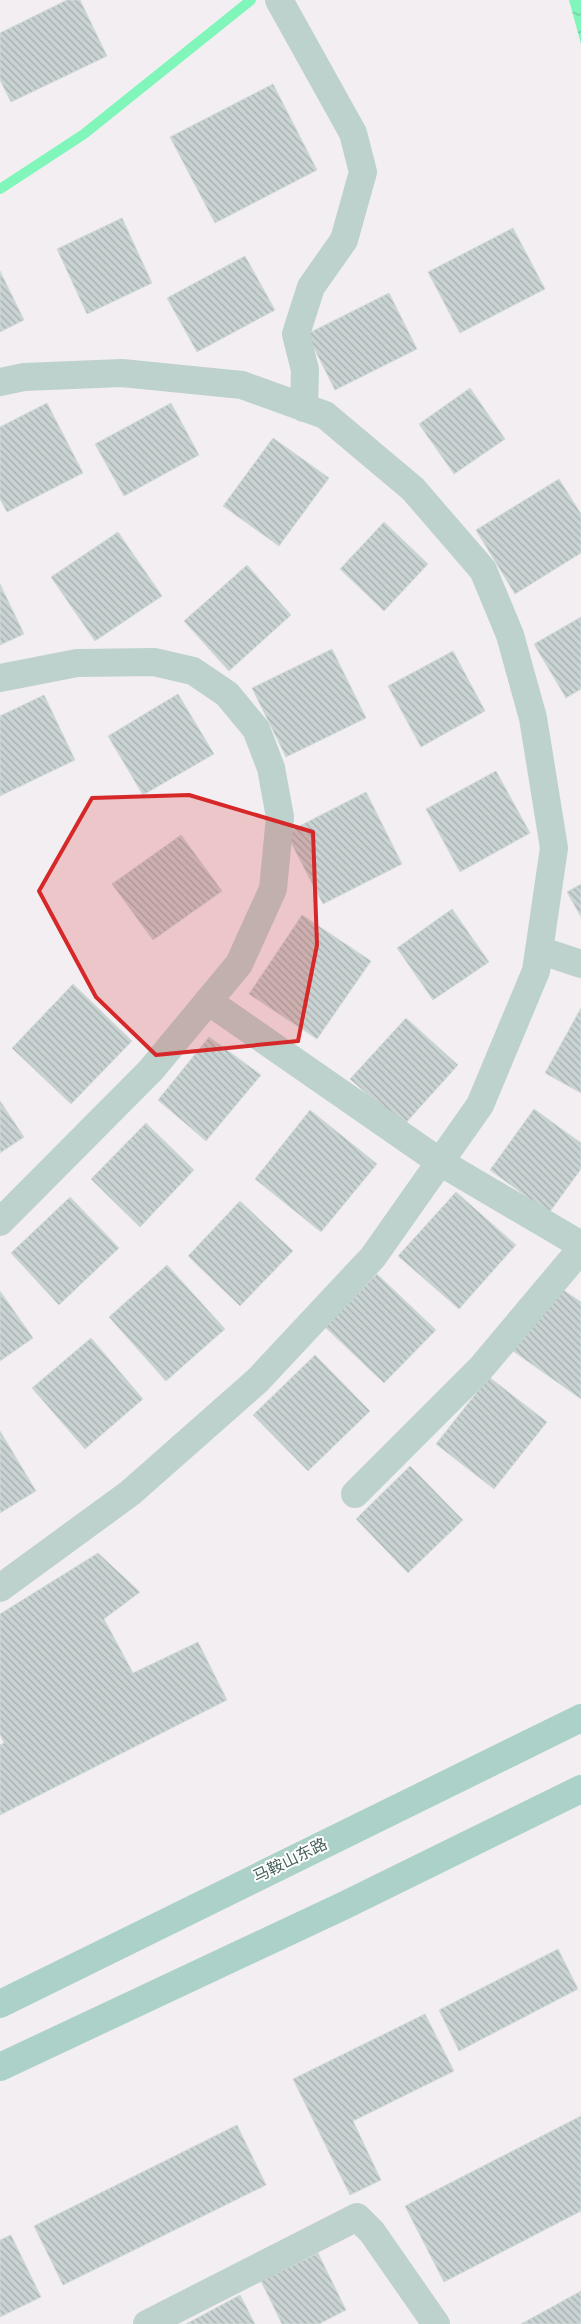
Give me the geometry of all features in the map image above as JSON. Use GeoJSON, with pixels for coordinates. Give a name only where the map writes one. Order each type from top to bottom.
{"type":"FeatureCollection","features":[{"type":"Feature","properties":{"kind":"main road","name":"马鞍山东路"},"geometry":{"type":"LineString","coordinates":[[0,2004],[581,1718]]}},
{"type":"Feature","properties":{"kind":"main road"},"geometry":{"type":"LineString","coordinates":[[0,2067],[343,1906],[581,1789]]}},
{"type":"Feature","properties":{"kind":"street"},"geometry":{"type":"LineString","coordinates":[[280,3],[353,133],[363,172],[344,240],[311,287],[296,334],[304,370],[304,408]]}},
{"type":"Feature","properties":{"kind":"street"},"geometry":{"type":"LineString","coordinates":[[0,382],[24,377],[122,373],[242,385],[326,415],[414,489],[483,570],[510,635],[534,718],[554,848],[536,971],[480,1104],[373,1256],[258,1380],[130,1493],[0,1588]]}},
{"type":"Feature","properties":{"kind":"street"},"geometry":{"type":"LineString","coordinates":[[0,678],[77,663],[154,662],[193,671],[227,694],[256,729],[271,768],[280,817],[273,889],[239,964],[151,1070],[0,1222]]}},
{"type":"Feature","properties":{"kind":"street"},"geometry":{"type":"LineString","coordinates":[[539,950],[581,964]]}},
{"type":"Feature","properties":{"kind":"street"},"geometry":{"type":"LineString","coordinates":[[208,1001],[440,1162],[581,1247],[481,1368],[355,1494]]}},
{"type":"Feature","properties":{"kind":"street"},"geometry":{"type":"LineString","coordinates":[[147,2324],[358,2217],[372,2232],[436,2324]]}},
{"type":"Feature","properties":{"kind":"highlighted area"},"geometry":{"type":"Polygon","coordinates":[[[189,795],[313,832],[317,945],[298,1041],[156,1055],[96,997],[39,891],[92,798],[189,795]]]}},
{"type":"Feature","properties":{"kind":"water"},"geometry":{"type":"Polygon","coordinates":[[[569,0],[581,0],[581,44],[569,0]]]}},
{"type":"Feature","properties":{"kind":"building"},"geometry":{"type":"Polygon","coordinates":[[[67,0],[80,0],[107,56],[11,102],[0,80],[0,33],[67,0]]]}},
{"type":"Feature","properties":{"kind":"building"},"geometry":{"type":"Polygon","coordinates":[[[273,84],[317,170],[215,223],[170,137],[273,84]]]}},
{"type":"Feature","properties":{"kind":"building"},"geometry":{"type":"Polygon","coordinates":[[[122,218],[152,283],[87,314],[57,249],[122,218]]]}},
{"type":"Feature","properties":{"kind":"building"},"geometry":{"type":"Polygon","coordinates":[[[513,228],[545,289],[460,333],[428,272],[513,228]]]}},
{"type":"Feature","properties":{"kind":"building"},"geometry":{"type":"Polygon","coordinates":[[[245,256],[275,310],[197,352],[167,298],[245,256]]]}},
{"type":"Feature","properties":{"kind":"building"},"geometry":{"type":"Polygon","coordinates":[[[0,271],[24,320],[0,332],[0,271]]]}},
{"type":"Feature","properties":{"kind":"building"},"geometry":{"type":"Polygon","coordinates":[[[389,293],[417,349],[335,390],[307,334],[389,293]]]}},
{"type":"Feature","properties":{"kind":"building"},"geometry":{"type":"Polygon","coordinates":[[[470,388],[505,439],[454,474],[419,424],[470,388]]]}},
{"type":"Feature","properties":{"kind":"building"},"geometry":{"type":"Polygon","coordinates":[[[47,403],[83,473],[7,512],[0,499],[0,427],[47,403]]]}},
{"type":"Feature","properties":{"kind":"building"},"geometry":{"type":"Polygon","coordinates":[[[171,403],[199,455],[124,496],[95,444],[171,403]]]}},
{"type":"Feature","properties":{"kind":"building"},"geometry":{"type":"Polygon","coordinates":[[[273,438],[329,478],[279,546],[223,506],[273,438]]]}},
{"type":"Feature","properties":{"kind":"building"},"geometry":{"type":"Polygon","coordinates":[[[559,479],[581,514],[581,553],[515,594],[476,530],[559,479]]]}},
{"type":"Feature","properties":{"kind":"building"},"geometry":{"type":"Polygon","coordinates":[[[384,522],[428,564],[384,611],[340,569],[384,522]]]}},
{"type":"Feature","properties":{"kind":"building"},"geometry":{"type":"Polygon","coordinates":[[[118,532],[162,596],[95,641],[51,577],[118,532]]]}},
{"type":"Feature","properties":{"kind":"building"},"geometry":{"type":"Polygon","coordinates":[[[247,565],[291,615],[229,671],[184,621],[247,565]]]}},
{"type":"Feature","properties":{"kind":"building"},"geometry":{"type":"Polygon","coordinates":[[[0,584],[24,634],[0,645],[0,584]]]}},
{"type":"Feature","properties":{"kind":"building"},"geometry":{"type":"Polygon","coordinates":[[[581,617],[581,689],[566,698],[534,644],[581,617]]]}},
{"type":"Feature","properties":{"kind":"building"},"geometry":{"type":"Polygon","coordinates":[[[332,649],[366,718],[286,757],[252,688],[332,649]]]}},
{"type":"Feature","properties":{"kind":"building"},"geometry":{"type":"Polygon","coordinates":[[[453,651],[485,711],[421,747],[388,686],[453,651]]]}},
{"type":"Feature","properties":{"kind":"building"},"geometry":{"type":"Polygon","coordinates":[[[178,694],[214,754],[143,795],[108,736],[178,694]]]}},
{"type":"Feature","properties":{"kind":"building"},"geometry":{"type":"Polygon","coordinates":[[[44,695],[75,760],[0,796],[0,716],[44,695]]]}},
{"type":"Feature","properties":{"kind":"building"},"geometry":{"type":"Polygon","coordinates":[[[496,771],[530,833],[460,872],[426,809],[496,771]]]}},
{"type":"Feature","properties":{"kind":"building"},"geometry":{"type":"Polygon","coordinates":[[[366,792],[402,864],[323,904],[286,833],[366,792]]]}},
{"type":"Feature","properties":{"kind":"building"},"geometry":{"type":"Polygon","coordinates":[[[181,835],[222,891],[153,940],[112,884],[181,835]]]}},
{"type":"Feature","properties":{"kind":"building"},"geometry":{"type":"Polygon","coordinates":[[[581,884],[581,917],[567,892],[581,884]]]}},
{"type":"Feature","properties":{"kind":"building"},"geometry":{"type":"Polygon","coordinates":[[[452,909],[489,962],[433,1000],[397,948],[452,909]]]}},
{"type":"Feature","properties":{"kind":"building"},"geometry":{"type":"Polygon","coordinates":[[[302,915],[371,961],[317,1039],[249,994],[302,915]]]}},
{"type":"Feature","properties":{"kind":"building"},"geometry":{"type":"Polygon","coordinates":[[[73,984],[132,1041],[71,1104],[12,1048],[73,984]]]}},
{"type":"Feature","properties":{"kind":"building"},"geometry":{"type":"Polygon","coordinates":[[[581,1008],[581,1093],[545,1073],[581,1008]]]}},
{"type":"Feature","properties":{"kind":"building"},"geometry":{"type":"Polygon","coordinates":[[[406,1018],[458,1065],[403,1126],[350,1079],[406,1018]]]}},
{"type":"Feature","properties":{"kind":"building"},"geometry":{"type":"Polygon","coordinates":[[[209,1037],[261,1075],[206,1141],[158,1100],[209,1037]]]}},
{"type":"Feature","properties":{"kind":"building"},"geometry":{"type":"Polygon","coordinates":[[[0,1101],[24,1137],[0,1153],[0,1101]]]}},
{"type":"Feature","properties":{"kind":"building"},"geometry":{"type":"Polygon","coordinates":[[[534,1109],[581,1143],[581,1169],[549,1213],[490,1170],[534,1109]]]}},
{"type":"Feature","properties":{"kind":"building"},"geometry":{"type":"Polygon","coordinates":[[[310,1110],[377,1164],[321,1232],[255,1179],[310,1110]]]}},
{"type":"Feature","properties":{"kind":"building"},"geometry":{"type":"Polygon","coordinates":[[[146,1123],[194,1170],[140,1227],[91,1179],[146,1123]]]}},
{"type":"Feature","properties":{"kind":"building"},"geometry":{"type":"Polygon","coordinates":[[[456,1192],[516,1245],[459,1309],[398,1256],[456,1192]]]}},
{"type":"Feature","properties":{"kind":"building"},"geometry":{"type":"Polygon","coordinates":[[[70,1197],[119,1248],[59,1305],[11,1253],[70,1197]]]}},
{"type":"Feature","properties":{"kind":"building"},"geometry":{"type":"Polygon","coordinates":[[[240,1201],[293,1251],[240,1306],[188,1256],[240,1201]]]}},
{"type":"Feature","properties":{"kind":"building"},"geometry":{"type":"Polygon","coordinates":[[[167,1265],[225,1329],[166,1381],[109,1317],[167,1265]]]}},
{"type":"Feature","properties":{"kind":"building"},"geometry":{"type":"Polygon","coordinates":[[[377,1274],[436,1330],[384,1383],[325,1327],[377,1274]]]}},
{"type":"Feature","properties":{"kind":"building"},"geometry":{"type":"Polygon","coordinates":[[[559,1287],[581,1302],[581,1399],[513,1351],[559,1287]]]}},
{"type":"Feature","properties":{"kind":"building"},"geometry":{"type":"Polygon","coordinates":[[[0,1291],[33,1338],[0,1361],[0,1291]]]}},
{"type":"Feature","properties":{"kind":"building"},"geometry":{"type":"Polygon","coordinates":[[[91,1338],[143,1399],[85,1449],[32,1388],[91,1338]]]}},
{"type":"Feature","properties":{"kind":"building"},"geometry":{"type":"Polygon","coordinates":[[[315,1355],[370,1411],[308,1471],[253,1415],[315,1355]]]}},
{"type":"Feature","properties":{"kind":"building"},"geometry":{"type":"Polygon","coordinates":[[[489,1377],[547,1422],[494,1489],[436,1444],[489,1377]]]}},
{"type":"Feature","properties":{"kind":"building"},"geometry":{"type":"Polygon","coordinates":[[[0,1431],[36,1491],[0,1513],[0,1431]]]}},
{"type":"Feature","properties":{"kind":"building"},"geometry":{"type":"Polygon","coordinates":[[[410,1466],[463,1520],[408,1573],[356,1519],[410,1466]]]}},
{"type":"Feature","properties":{"kind":"building"},"geometry":{"type":"Polygon","coordinates":[[[98,1553],[140,1592],[104,1619],[133,1673],[198,1642],[227,1700],[0,1815],[0,1745],[4,1743],[0,1734],[0,1614],[98,1553]]]}},
{"type":"Feature","properties":{"kind":"building"},"geometry":{"type":"Polygon","coordinates":[[[558,1949],[578,1989],[459,2051],[439,2010],[558,1949]]]}},
{"type":"Feature","properties":{"kind":"building"},"geometry":{"type":"Polygon","coordinates":[[[425,2014],[454,2071],[353,2121],[381,2180],[350,2195],[293,2079],[425,2014]]]}},
{"type":"Feature","properties":{"kind":"building"},"geometry":{"type":"Polygon","coordinates":[[[581,2116],[581,2211],[444,2282],[405,2206],[581,2116]]]}},
{"type":"Feature","properties":{"kind":"building"},"geometry":{"type":"Polygon","coordinates":[[[237,2125],[266,2185],[63,2285],[34,2226],[237,2125]]]}},
{"type":"Feature","properties":{"kind":"building"},"geometry":{"type":"Polygon","coordinates":[[[11,2235],[41,2297],[0,2317],[0,2240],[11,2235]]]}},
{"type":"Feature","properties":{"kind":"building"},"geometry":{"type":"Polygon","coordinates":[[[318,2253],[346,2310],[319,2324],[282,2324],[261,2281],[318,2253]]]}},
{"type":"Feature","properties":{"kind":"building"},"geometry":{"type":"Polygon","coordinates":[[[581,2291],[581,2324],[521,2324],[581,2291]]]}},
{"type":"Feature","properties":{"kind":"building"},"geometry":{"type":"Polygon","coordinates":[[[240,2295],[255,2324],[186,2324],[240,2295]]]}},
{"type":"Feature","properties":{"kind":"waterway"},"geometry":{"type":"LineString","coordinates":[[0,189],[84,134],[251,0]]}}]}
